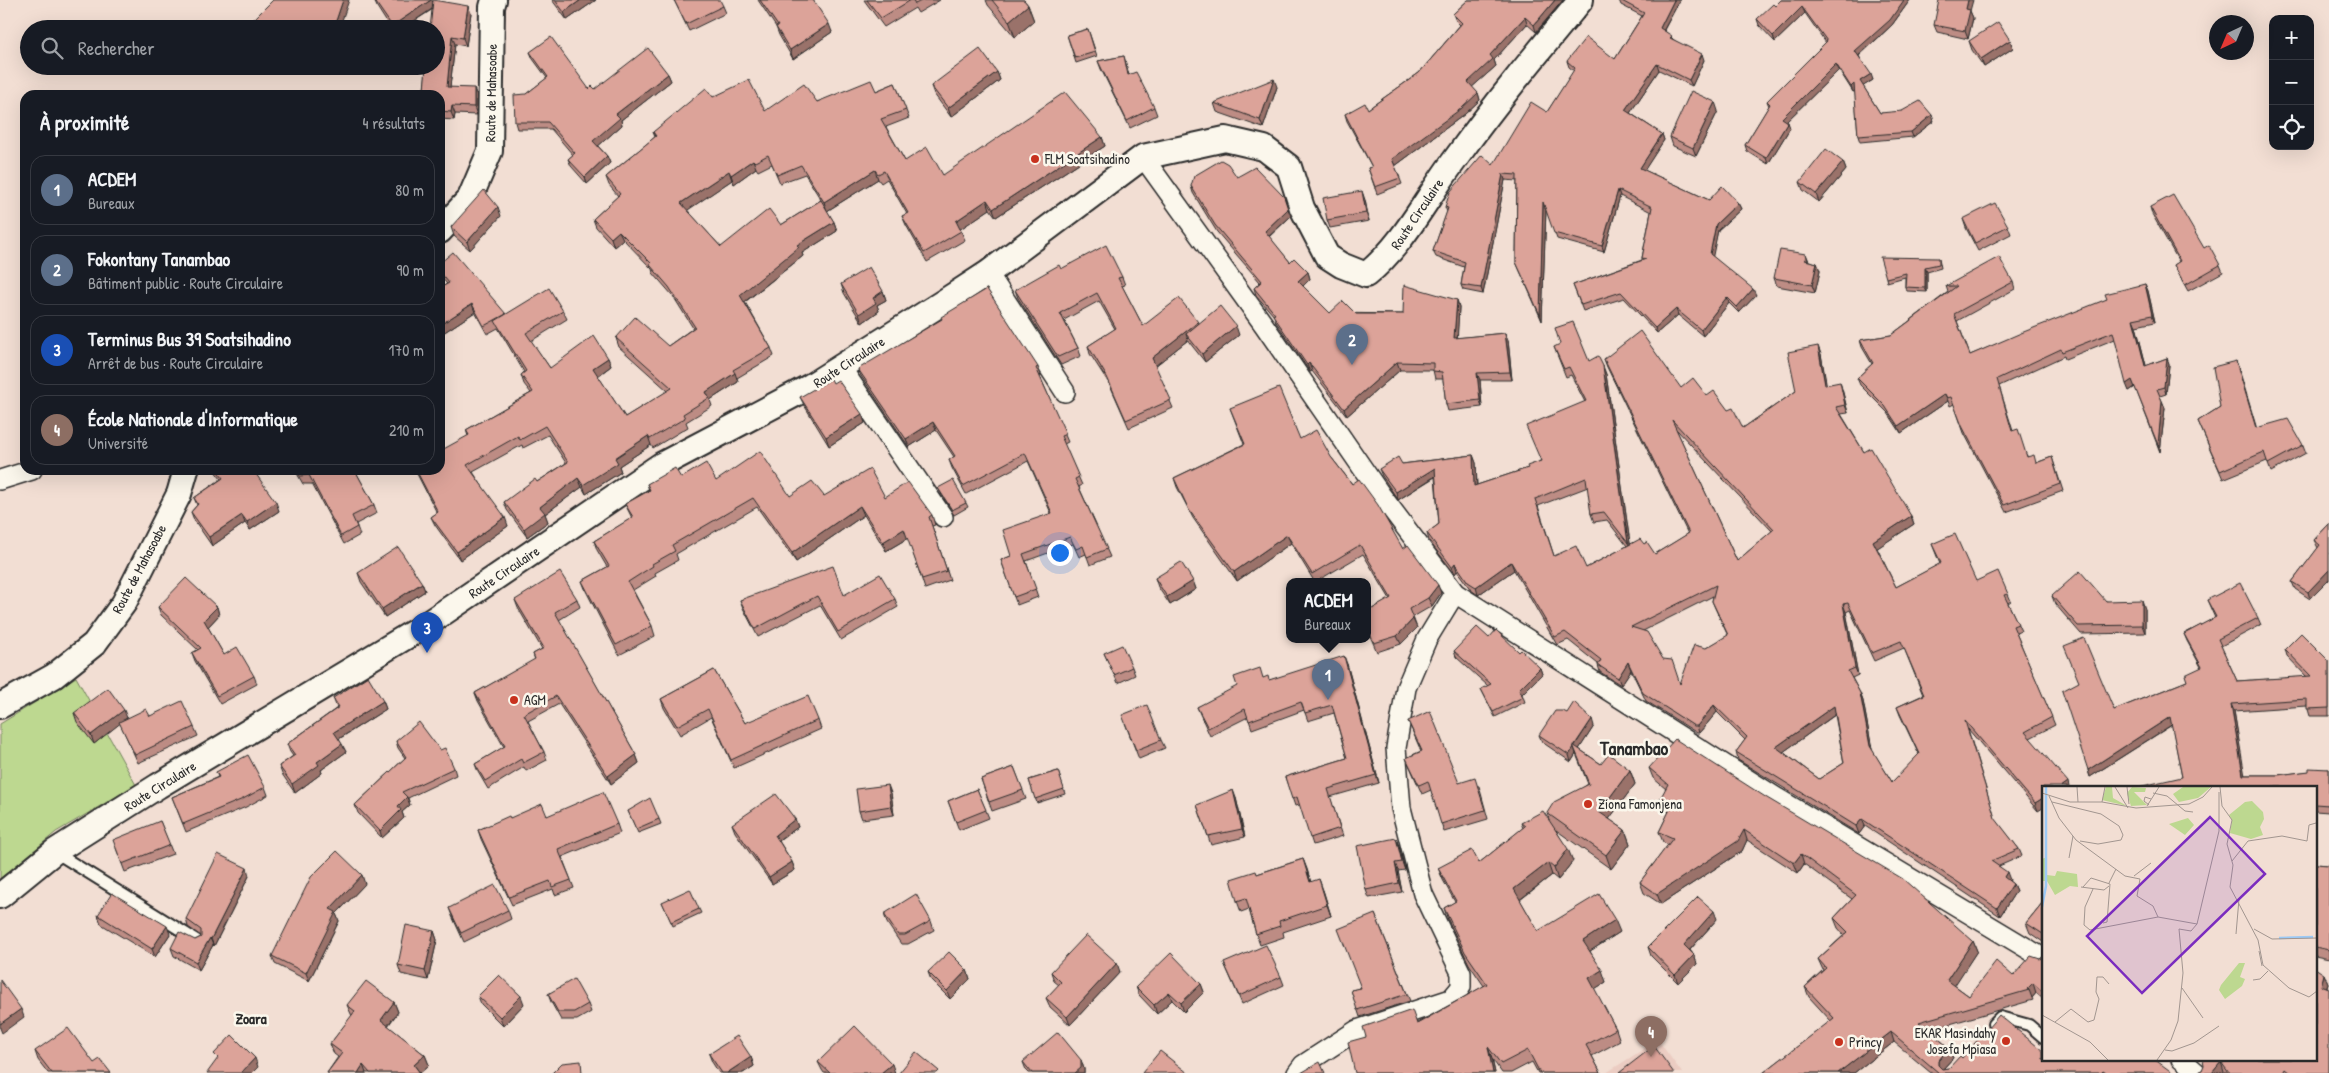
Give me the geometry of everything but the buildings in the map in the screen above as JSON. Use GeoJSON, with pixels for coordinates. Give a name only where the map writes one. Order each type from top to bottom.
{"type":"FeatureCollection","features":[{"type":"Feature","properties":{"kind":"street","name":"Route Circulaire"},"geometry":{"type":"LineString","coordinates":[[0,896],[54,852],[158,786],[424,626],[661,465],[809,387],[988,273],[1143,157],[1224,139],[1264,148],[1289,167],[1302,208],[1327,256],[1341,265],[1366,275],[1384,260],[1406,234],[1436,186],[1498,100],[1581,0]]}},
{"type":"Feature","properties":{"kind":"street","name":"Route de Mahasoabe"},"geometry":{"type":"LineString","coordinates":[[445,226],[470,198],[490,151],[496,2]]}},
{"type":"Feature","properties":{"kind":"street"},"geometry":{"type":"LineString","coordinates":[[1143,157],[1264,325],[1380,494],[1455,592],[1777,798],[2042,957]]}},
{"type":"Feature","properties":{"kind":"street"},"geometry":{"type":"LineString","coordinates":[[988,273],[1065,392]]}},
{"type":"Feature","properties":{"kind":"street"},"geometry":{"type":"LineString","coordinates":[[840,366],[942,517]]}},
{"type":"Feature","properties":{"kind":"street"},"geometry":{"type":"LineString","coordinates":[[0,480],[20,474]]}},
{"type":"Feature","properties":{"kind":"street","name":"Route de Mahasoabe"},"geometry":{"type":"LineString","coordinates":[[0,706],[54,676],[94,644],[124,603],[179,494],[185,475]]}},
{"type":"Feature","properties":{"kind":"street"},"geometry":{"type":"LineString","coordinates":[[1297,1073],[1303,1065],[1357,1030],[1451,999],[1461,987],[1461,973],[1424,894],[1401,808],[1396,748],[1406,688],[1427,639],[1455,592]]}},
{"type":"Feature","properties":{"kind":"street"},"geometry":{"type":"LineString","coordinates":[[2182,1060],[2197,1073]]}},
{"type":"Feature","properties":{"kind":"lane"},"geometry":{"type":"LineString","coordinates":[[54,852],[198,942]]}},
{"type":"Feature","properties":{"kind":"lane"},"geometry":{"type":"LineString","coordinates":[[1987,1031],[2000,1017],[2030,1025],[2042,1037]]}},
{"type":"Feature","properties":{"kind":"shaded area"},"geometry":{"type":"Polygon","coordinates":[[[1658,1040],[1682,1073],[1606,1073],[1658,1040]]]}},
{"type":"Feature","properties":{"kind":"green space"},"geometry":{"type":"Polygon","coordinates":[[[76,677],[136,785],[56,832],[0,879],[0,724],[76,677]]]}},
{"type":"Feature","properties":{"kind":"place","name":"FLM Soatsihadino"},"geometry":{"type":"Point","coordinates":[1035,159]}},
{"type":"Feature","properties":{"kind":"place","name":"Fokontany Tanambao"},"geometry":{"type":"Point","coordinates":[1352,365]}},
{"type":"Feature","properties":{"kind":"place","name":"Terminus Bus 39 Soatsihadino"},"geometry":{"type":"Point","coordinates":[427,653]}},
{"type":"Feature","properties":{"kind":"place","name":"AGM"},"geometry":{"type":"Point","coordinates":[514,700]}},
{"type":"Feature","properties":{"kind":"place","name":"ACDEM"},"geometry":{"type":"Point","coordinates":[1328,700]}},
{"type":"Feature","properties":{"kind":"place","name":"Ziona Famonjena"},"geometry":{"type":"Point","coordinates":[1588,804]}},
{"type":"Feature","properties":{"kind":"place","name":"EKAR Masindahy Josefa Mpiasa"},"geometry":{"type":"Point","coordinates":[2006,1041]}},
{"type":"Feature","properties":{"kind":"place","name":"Princy"},"geometry":{"type":"Point","coordinates":[1839,1042]}},
{"type":"Feature","properties":{"kind":"place","name":"École Nationale d'Informatique"},"geometry":{"type":"Point","coordinates":[1651,1057]}},
{"type":"Feature","properties":{"kind":"district","name":"Tanambao"},"geometry":{"type":"Point","coordinates":[1634,748]}},
{"type":"Feature","properties":{"kind":"district","name":"Zoara"},"geometry":{"type":"Point","coordinates":[251,1019]}}]}
